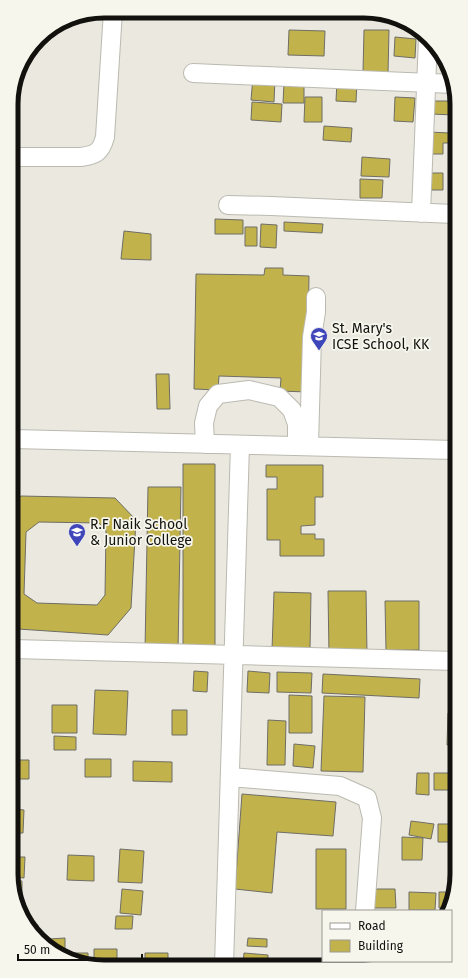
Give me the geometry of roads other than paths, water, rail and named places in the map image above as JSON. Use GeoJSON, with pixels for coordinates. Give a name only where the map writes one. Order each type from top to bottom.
{"type":"FeatureCollection","features":[{"type":"Feature","properties":{"kind":"street"},"geometry":{"type":"LineString","coordinates":[[18,157],[81,157],[92,155],[100,150],[105,137],[113,18]]}},
{"type":"Feature","properties":{"kind":"street"},"geometry":{"type":"LineString","coordinates":[[421,213],[428,46]]}},
{"type":"Feature","properties":{"kind":"street"},"geometry":{"type":"LineString","coordinates":[[193,73],[447,84]]}},
{"type":"Feature","properties":{"kind":"street"},"geometry":{"type":"LineString","coordinates":[[228,205],[450,214]]}},
{"type":"Feature","properties":{"kind":"street"},"geometry":{"type":"LineString","coordinates":[[303,446],[312,337],[316,312],[316,297]]}},
{"type":"Feature","properties":{"kind":"street"},"geometry":{"type":"LineString","coordinates":[[205,444],[204,423],[208,406],[218,394],[249,390],[279,397],[292,410],[303,446]]}},
{"type":"Feature","properties":{"kind":"street"},"geometry":{"type":"LineString","coordinates":[[18,439],[450,450]]}},
{"type":"Feature","properties":{"kind":"street"},"geometry":{"type":"LineString","coordinates":[[224,960],[240,445]]}},
{"type":"Feature","properties":{"kind":"street"},"geometry":{"type":"LineString","coordinates":[[18,649],[450,661]]}},
{"type":"Feature","properties":{"kind":"street"},"geometry":{"type":"LineString","coordinates":[[230,777],[340,786],[367,798],[372,818],[366,910]]}},
{"type":"Feature","properties":{"kind":"place","name":"St. Mary's ICSE School, KK"},"geometry":{"type":"Point","coordinates":[319,351]}},
{"type":"Feature","properties":{"kind":"place","name":"R.F Naik School & Junior College"},"geometry":{"type":"Point","coordinates":[77,547]}}]}
